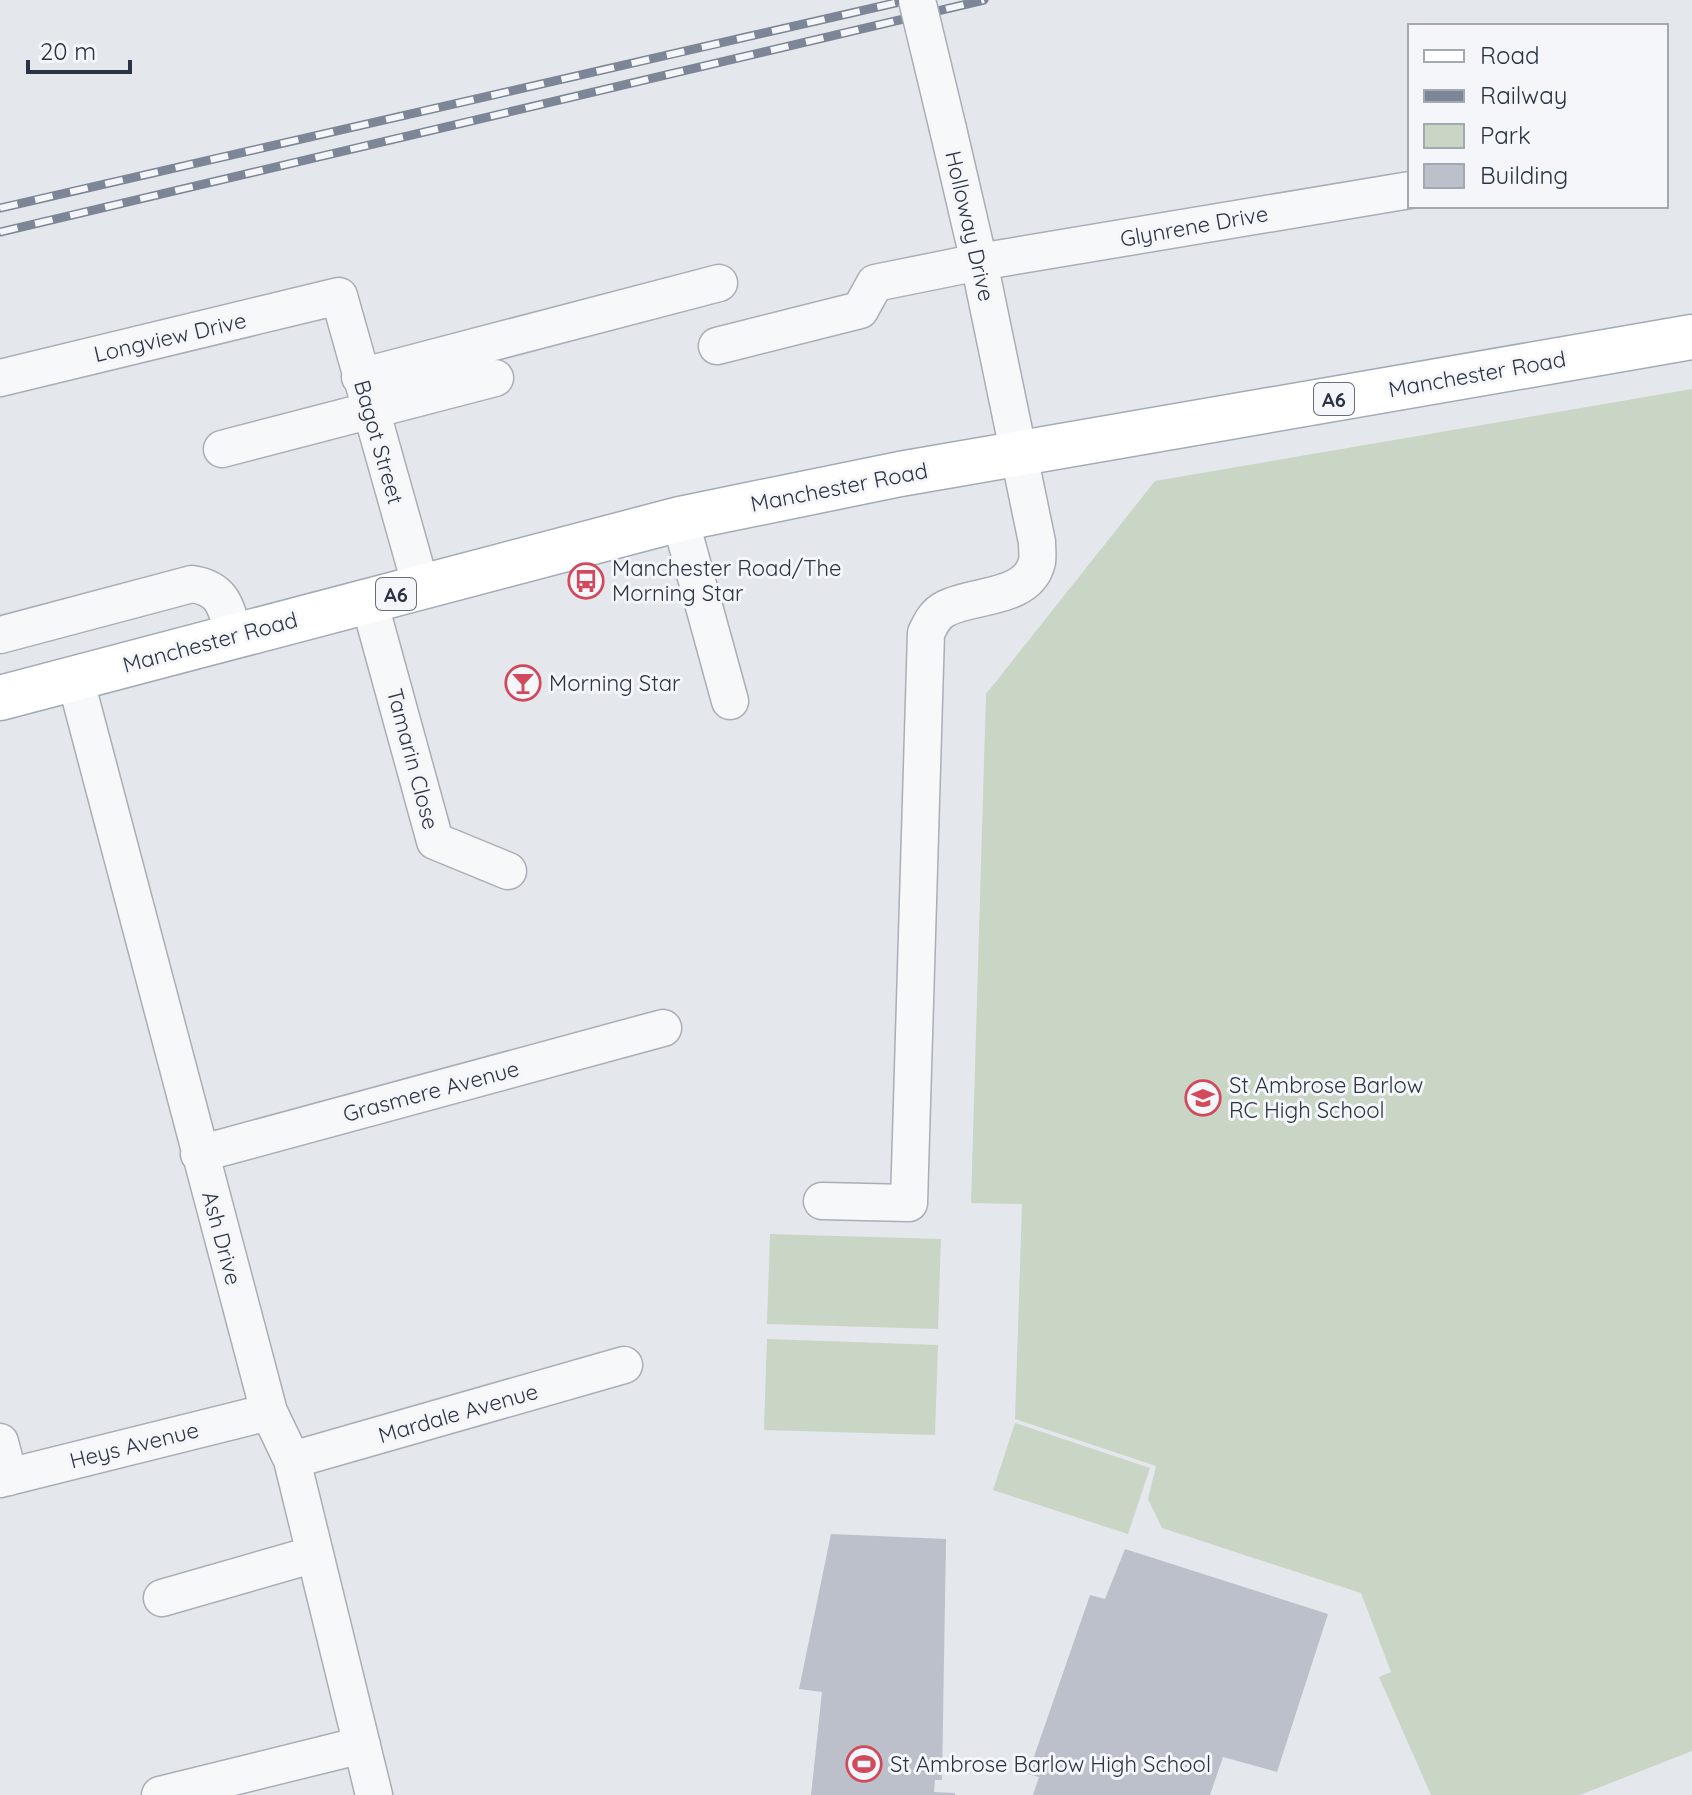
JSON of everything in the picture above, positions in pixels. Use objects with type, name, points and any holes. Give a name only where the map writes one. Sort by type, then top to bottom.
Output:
[{"type":"main road","name":"Manchester Road","points":[[0,698],[680,519],[876,478],[1692,337]]},
{"type":"street","name":"Holloway Drive","points":[[822,1201],[909,1203],[924,644],[933,619],[943,609],[1015,588],[1028,577],[1037,562],[1037,542],[979,262],[917,0]]},
{"type":"street","name":"Glynrene Drive","points":[[717,346],[860,310],[875,283],[979,262],[1408,190]]},
{"type":"street","points":[[222,449],[365,394],[719,283]]},
{"type":"street","name":"Bagot Street","points":[[339,296],[421,587]]},
{"type":"street","name":"Longview Drive","points":[[0,378],[339,296]]},
{"type":"street","points":[[365,394],[495,378]]},
{"type":"street","points":[[680,519],[730,701]]},
{"type":"street","points":[[0,635],[192,584],[213,590],[219,596],[226,607],[234,636]]},
{"type":"street","name":"Tamarin Close","points":[[369,601],[435,841],[508,871]]},
{"type":"street","name":"Ash Drive","points":[[75,678],[269,1412],[292,1460],[374,1795]]},
{"type":"street","name":"Grasmere Avenue","points":[[199,1154],[663,1028]]},
{"type":"street","name":"Mardale Avenue","points":[[292,1460],[624,1365]]},
{"type":"street","name":"Heys Avenue","points":[[5,1478],[269,1412]]},
{"type":"street","points":[[0,1442],[5,1478]]},
{"type":"street","points":[[162,1598],[315,1554]]},
{"type":"street","points":[[160,1795],[362,1745]]},
{"type":"green space","name":"St Ambrose Barlow RC High School","points":[[1692,389],[1692,1751],[1580,1795],[1431,1795],[1379,1677],[1391,1672],[1361,1593],[1162,1528],[1148,1499],[1156,1466],[1015,1419],[1022,1204],[971,1203],[986,694],[1155,481]]},
{"type":"green space","points":[[770,1234],[941,1239],[938,1329],[767,1324]]},
{"type":"green space","points":[[767,1339],[938,1345],[935,1435],[764,1430]]},
{"type":"green space","points":[[1015,1423],[1150,1468],[1128,1534],[993,1490]]},
{"type":"building","points":[[831,1534],[946,1539],[942,1780],[935,1780],[934,1792],[955,1795],[811,1795],[822,1692],[799,1689]]},
{"type":"building","points":[[1125,1549],[1328,1614],[1277,1772],[1223,1757],[1210,1795],[1033,1795],[1039,1777],[1028,1774],[1090,1595],[1105,1599]]},
{"type":"railway","points":[[0,208],[908,0]]},
{"type":"railway","points":[[0,232],[984,0]]},
{"type":"place","name":"Manchester Road/The Morning Star","points":[[586,581]]},
{"type":"place","name":"Morning Star","points":[[523,683]]},
{"type":"place","name":"St Ambrose Barlow RC High School","points":[[1203,1098]]},
{"type":"place","name":"St Ambrose Barlow High School","points":[[864,1764]]}]
